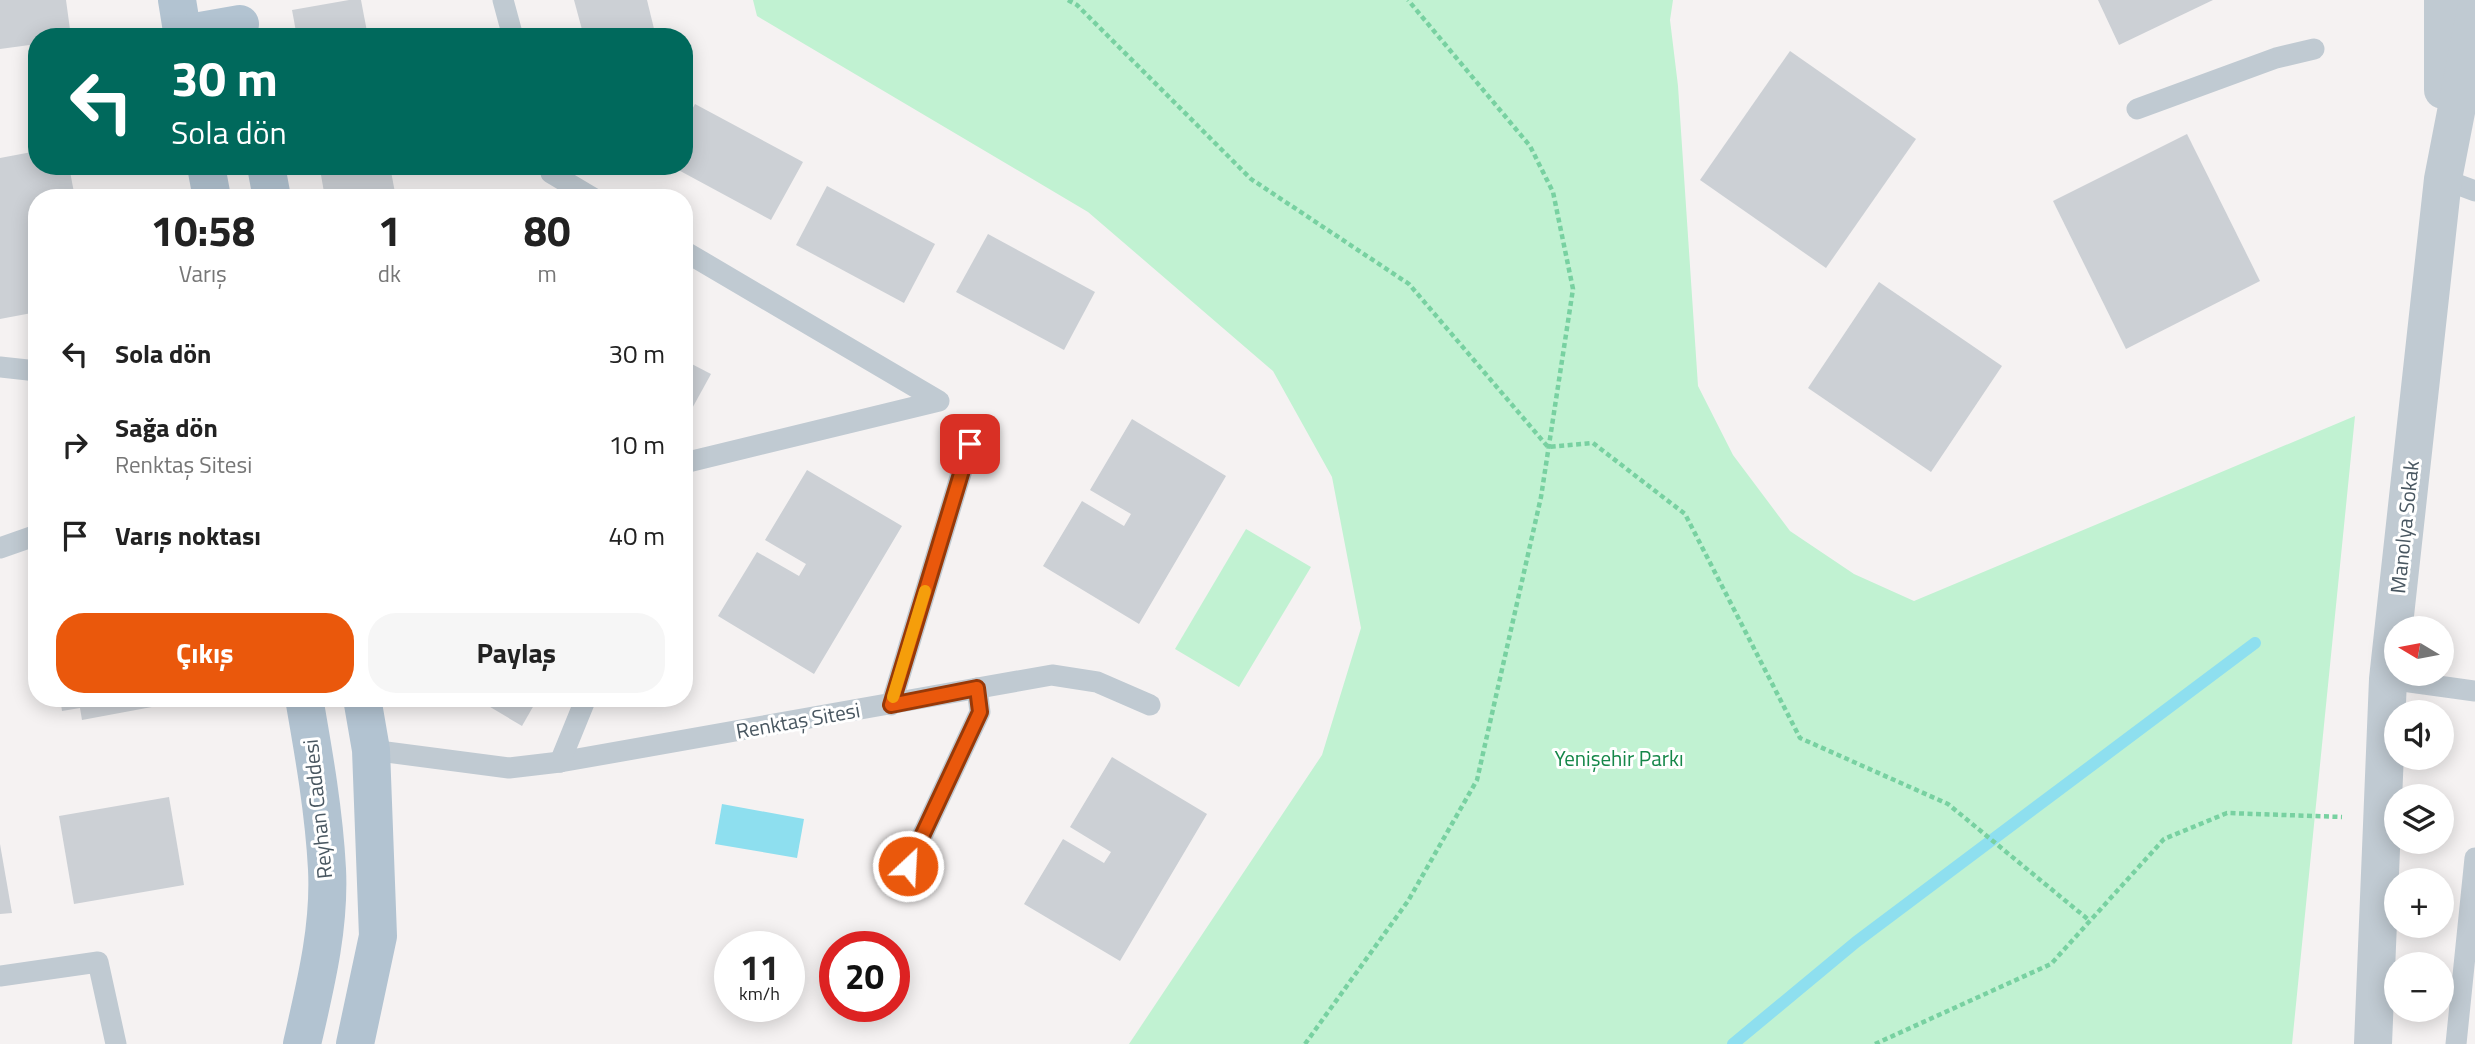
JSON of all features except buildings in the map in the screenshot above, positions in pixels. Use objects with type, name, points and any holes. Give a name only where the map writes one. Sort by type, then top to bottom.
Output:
[{"type":"main road","points":[[181,24],[239,20]]},
{"type":"main road","name":"Reyhan Caddesi","points":[[302,1044],[318,974],[327,871],[318,779],[306,707]]},
{"type":"main road","points":[[355,1044],[378,936],[371,750],[364,707]]},
{"type":"street","name":"Manolya Sokak","points":[[2443,0],[2459,185]]},
{"type":"street","name":"Manolya Sokak","points":[[2397,616],[2459,185],[2475,14]]},
{"type":"street","name":"Manolya Sokak","points":[[2373,1044],[2388,686]]},
{"type":"lane","points":[[503,0],[511,28]]},
{"type":"lane","points":[[2137,109],[2277,58],[2314,49]]},
{"type":"lane","points":[[554,175],[578,189]]},
{"type":"lane","points":[[693,256],[939,401],[693,461]]},
{"type":"lane","points":[[0,367],[28,370]]},
{"type":"lane","name":"Renktaş Sitesi","points":[[371,750],[509,768],[560,762],[891,705],[970,444]]},
{"type":"lane","points":[[0,548],[28,538]]},
{"type":"lane","points":[[891,705],[1052,675],[1097,682],[1150,705]]},
{"type":"lane","points":[[2439,686],[2475,691]]},
{"type":"lane","points":[[908,866],[980,712],[977,688]]},
{"type":"lane","points":[[560,762],[582,707]]},
{"type":"lane","points":[[2456,1044],[2475,858]]},
{"type":"lane","points":[[0,976],[98,962],[116,1044]]},
{"type":"path","points":[[1068,0],[1077,5],[1251,179],[1409,284],[1548,447]]},
{"type":"path","points":[[1305,1044],[1408,901],[1477,780],[1541,497],[1573,289],[1553,192],[1530,146],[1408,0]]},
{"type":"path","points":[[1548,447],[1593,443],[1685,514],[1800,738],[1948,804],[2090,921]]},
{"type":"path","points":[[1875,1044],[2051,964],[2164,839],[2227,813],[2383,818]]},
{"type":"green space","name":"Yenişehir Parkı","points":[[753,0],[1673,0],[1670,20],[1678,86],[1698,386],[1733,455],[1790,531],[1854,574],[1914,601],[2355,416],[2292,1044],[1129,1044],[1322,755],[1361,628],[1332,477],[1273,371],[1088,212],[757,16]]},
{"type":"green space","points":[[1246,529],[1311,567],[1239,687],[1175,649]]},
{"type":"water","points":[[722,804],[804,819],[797,858],[715,844]]},
{"type":"waterway","points":[[1733,1044],[1856,942],[2255,643]]},
{"type":"slow traffic","points":[[893,697],[925,591]]},
{"type":"route","points":[[908,866],[980,712],[977,688],[891,705],[970,444]]}]
